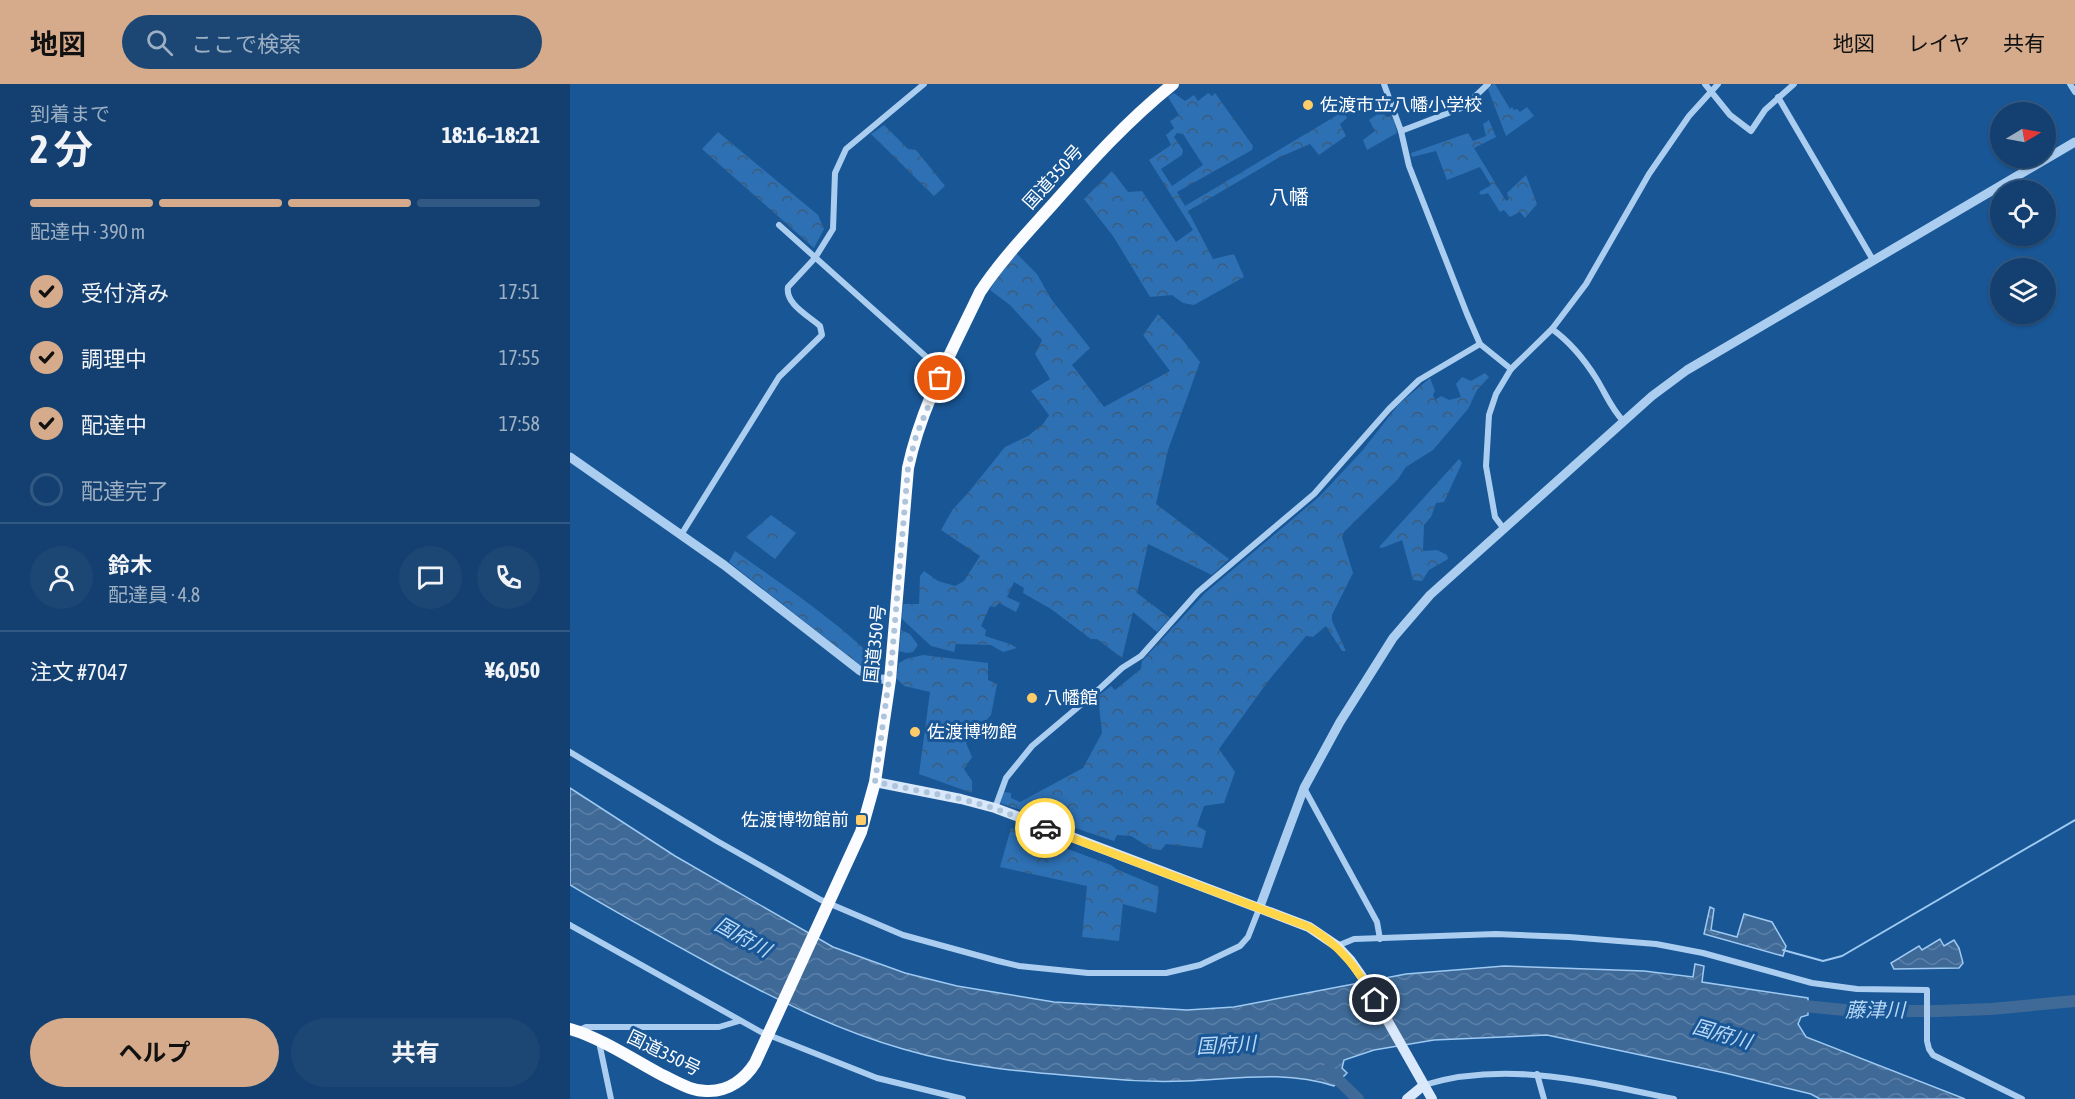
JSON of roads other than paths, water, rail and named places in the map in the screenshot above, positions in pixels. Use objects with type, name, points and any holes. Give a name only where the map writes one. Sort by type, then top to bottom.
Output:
[{"type":"highway","name":"国道350号","points":[[574,1030],[692,1089],[708,1091],[722,1089],[743,1078],[755,1063],[861,832],[875,782],[890,680],[908,468],[916,436],[943,372],[980,292],[996,269],[1108,142],[1173,84]]},
{"type":"main road","points":[[875,782],[994,808],[1309,927],[1339,949],[1365,981],[1432,1099]]},
{"type":"main road","points":[[1407,1099],[1421,1080]]},
{"type":"street","points":[[681,535],[779,377],[822,335],[820,326],[790,301],[787,293],[788,287],[815,258],[832,229],[835,173],[846,149],[924,84]]},
{"type":"street","points":[[1384,84],[1401,131],[1409,166],[1480,344],[1511,369]]},
{"type":"street","points":[[1401,131],[1464,107],[1488,84]]},
{"type":"street","points":[[1705,84],[1730,115],[1751,131],[1765,110],[1794,84]]},
{"type":"street","points":[[1504,529],[1495,517],[1486,466],[1492,402],[1511,369],[1551,329],[1587,284],[1649,174],[1689,116],[1718,84]]},
{"type":"street","points":[[2070,84],[2075,92]]},
{"type":"street","points":[[1778,97],[1873,260]]},
{"type":"street","points":[[570,752],[828,906],[903,935],[1020,966],[1088,973],[1166,973],[1182,970],[1227,954],[1240,946],[1248,937],[1304,788],[1340,722],[1393,638],[1430,595],[1652,396],[1687,370],[2075,142]]},
{"type":"street","points":[[779,225],[943,372]]},
{"type":"street","points":[[1551,329],[1567,340],[1587,364],[1613,410],[1624,422]]},
{"type":"street","points":[[994,808],[1006,778],[1032,746],[1122,668],[1141,656],[1198,592],[1314,494],[1389,409],[1419,380],[1480,344]]},
{"type":"street","points":[[570,457],[724,565],[859,670],[873,678],[890,680]]},
{"type":"street","points":[[1304,788],[1377,922],[1380,939]]},
{"type":"street","points":[[570,925],[739,1021],[877,1078],[963,1099]]},
{"type":"street","points":[[1339,949],[1354,939],[1496,934],[1569,937],[1656,944],[1703,953],[1812,982],[1857,989],[1927,990],[1927,1029],[1929,1049],[1933,1055],[2022,1099]]},
{"type":"street","points":[[574,1030],[586,1027],[719,1027],[739,1021]]},
{"type":"street","points":[[599,1042],[611,1099]]},
{"type":"street","points":[[1421,1080],[1517,1072],[1674,1099]]},
{"type":"street","points":[[1537,1074],[1544,1099]]},
{"type":"water","name":"国府川","points":[[570,788],[675,856],[833,947],[905,973],[957,986],[1054,1002],[1187,1010],[1234,1007],[1406,974],[1504,966],[1644,971],[1693,977],[1695,964],[1704,966],[1702,982],[1808,998],[1808,1015],[1801,1017],[1798,1024],[1806,1037],[1965,1099],[1820,1099],[1811,1094],[1725,1073],[1547,1035],[1434,1040],[1374,1050],[1344,1060],[1342,1068],[1347,1073],[1334,1086],[1316,1081],[1279,1077],[1175,1081],[1121,1080],[1001,1069],[952,1061],[903,1049],[829,1023],[735,977],[570,885]]},
{"type":"water","points":[[1710,907],[1714,909],[1711,930],[1737,937],[1744,914],[1772,922],[1786,946],[1783,956],[1704,934]]},
{"type":"water","points":[[1940,939],[1944,946],[1954,940],[1963,963],[1959,968],[1894,969],[1891,963],[1919,946],[1922,950]]},
{"type":"waterway","points":[[1783,950],[1823,961],[1842,956],[2075,820]]},
{"type":"waterway","name":"藤津川","points":[[1794,1005],[1855,1011],[1937,1011],[1991,1009],[2075,1001]]},
{"type":"waterway","points":[[1328,1070],[1358,1099]]},
{"type":"place","name":"佐渡市立八幡小学校","points":[[1308,105]]},
{"type":"place","name":"八幡館","points":[[1032,698]]},
{"type":"place","name":"佐渡博物館","points":[[915,732]]},
{"type":"place","name":"佐渡博物館前","points":[[861,820]]},
{"type":"district","name":"八幡","points":[[1289,197]]}]
